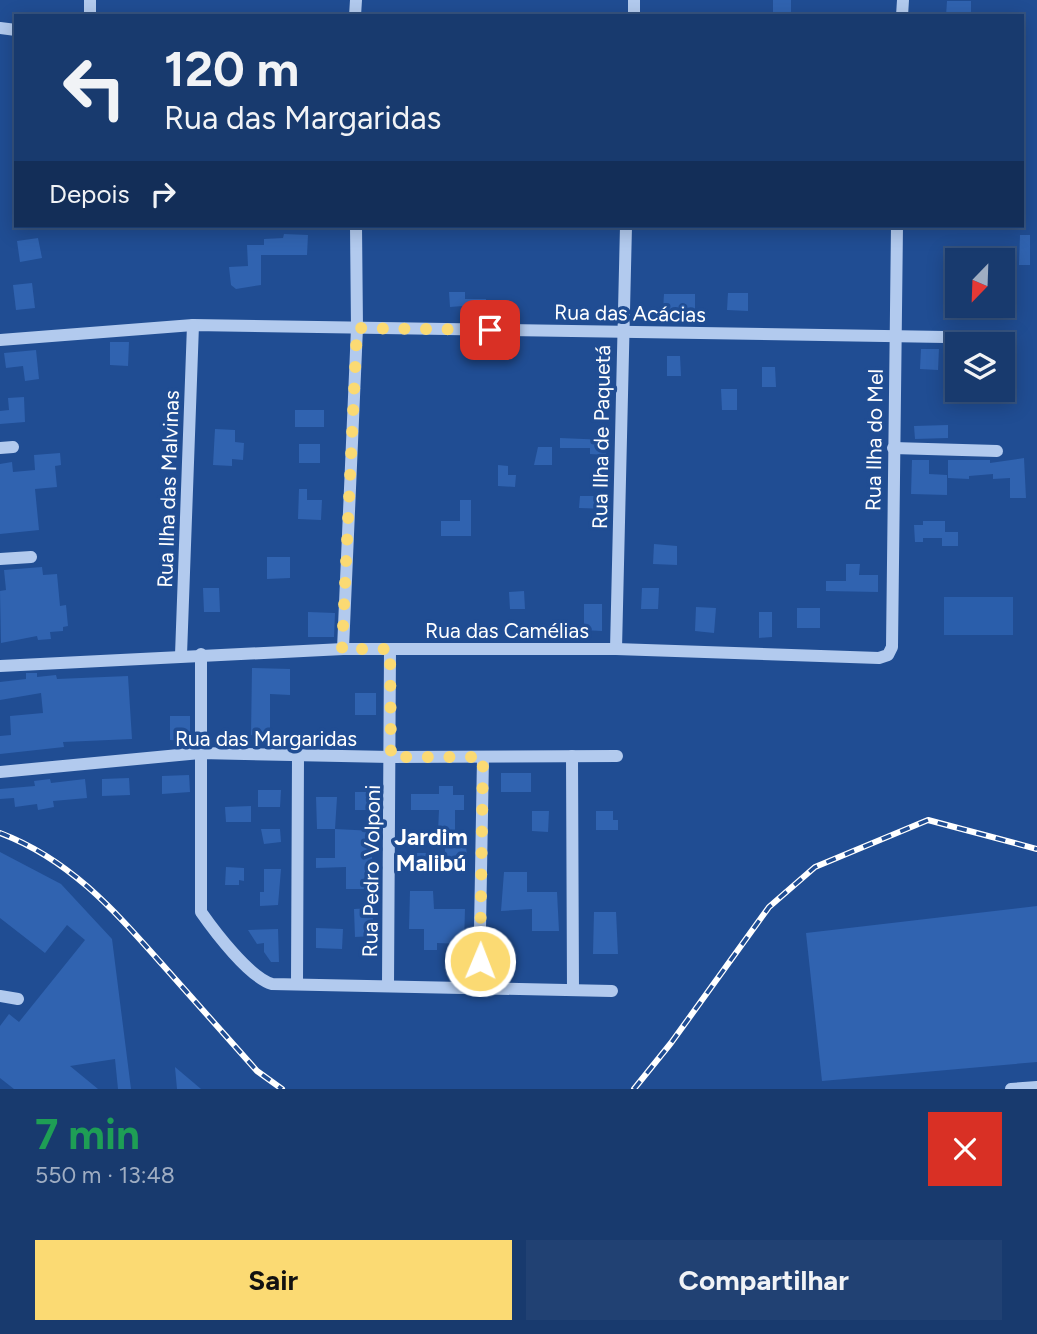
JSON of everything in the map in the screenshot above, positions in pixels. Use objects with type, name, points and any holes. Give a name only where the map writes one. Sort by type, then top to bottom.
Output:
[{"type":"street","points":[[342,649],[357,328],[356,228]]},
{"type":"street","name":"Rua Ilha de Paquetá","points":[[615,649],[626,228]]},
{"type":"street","name":"Rua Ilha do Mel","points":[[888,655],[892,647],[897,228]]},
{"type":"street","name":"Rua das Acácias","points":[[0,340],[193,325],[945,337]]},
{"type":"street","name":"Rua Ilha das Malvinas","points":[[181,655],[193,325]]},
{"type":"street","points":[[893,448],[997,452]]},
{"type":"street","points":[[0,559],[31,557]]},
{"type":"street","name":"Rua das Camélias","points":[[0,666],[342,649],[615,649],[879,658],[888,655]]},
{"type":"street","name":"Rua Pedro Volponi","points":[[388,985],[390,649]]},
{"type":"street","points":[[201,654],[201,912],[220,937],[266,982],[612,991]]},
{"type":"street","name":"Rua das Margaridas","points":[[0,772],[200,753],[391,757],[617,756]]},
{"type":"street","points":[[297,984],[298,756]]},
{"type":"street","points":[[572,756],[573,990]]},
{"type":"street","points":[[479,987],[483,757]]},
{"type":"street","points":[[0,996],[18,999]]},
{"type":"street","points":[[1011,1089],[1037,1087]]},
{"type":"shaded area","points":[[944,597],[1013,597],[1013,635],[944,635]]},
{"type":"building","points":[[773,0],[791,0],[791,14],[773,14]]},
{"type":"building","points":[[947,1],[971,1],[971,14],[946,14]]},
{"type":"building","points":[[284,234],[308,235],[307,255],[261,255],[261,285],[236,289],[231,285],[229,267],[248,266],[247,245],[264,245],[264,239],[283,238]]},
{"type":"building","points":[[1020,235],[1030,235],[1030,265],[1019,265]]},
{"type":"building","points":[[38,238],[42,258],[20,262],[17,241]]},
{"type":"building","points":[[32,283],[35,308],[16,310],[13,285]]},
{"type":"building","points":[[449,292],[465,292],[465,299],[486,299],[486,315],[463,314],[463,306],[450,307]]},
{"type":"building","points":[[728,293],[748,293],[748,311],[727,310]]},
{"type":"building","points":[[664,294],[695,294],[695,311],[663,311]]},
{"type":"building","points":[[110,342],[129,342],[128,366],[110,365]]},
{"type":"building","points":[[921,349],[939,349],[938,370],[920,369]]},
{"type":"building","points":[[36,350],[39,379],[25,381],[23,366],[6,368],[4,353]]},
{"type":"building","points":[[667,356],[680,356],[681,376],[667,376]]},
{"type":"building","points":[[762,367],[775,367],[776,387],[762,387]]},
{"type":"building","points":[[721,389],[737,389],[737,410],[722,410]]},
{"type":"building","points":[[24,397],[25,422],[0,424],[0,411],[9,410],[8,398]]},
{"type":"building","points":[[295,410],[324,410],[324,427],[295,427]]},
{"type":"building","points":[[948,425],[948,438],[915,439],[914,426]]},
{"type":"building","points":[[215,429],[235,430],[235,442],[244,443],[243,460],[232,459],[232,466],[213,465]]},
{"type":"building","points":[[560,438],[607,440],[606,455],[590,454],[590,448],[560,448]]},
{"type":"building","points":[[299,444],[320,444],[320,463],[299,463]]},
{"type":"building","points":[[538,447],[552,447],[552,465],[534,465]]},
{"type":"building","points":[[60,453],[61,465],[55,466],[57,487],[35,489],[39,530],[0,534],[0,464],[12,462],[13,472],[35,470],[34,455]]},
{"type":"building","points":[[1024,458],[1026,498],[1010,498],[1010,478],[993,479],[993,474],[969,476],[969,479],[948,478],[948,460],[990,460],[990,463]]},
{"type":"building","points":[[912,460],[929,460],[929,474],[947,475],[947,495],[911,494]]},
{"type":"building","points":[[498,465],[508,466],[508,475],[516,475],[515,487],[498,486]]},
{"type":"building","points":[[299,489],[307,489],[307,500],[322,500],[321,520],[298,519]]},
{"type":"building","points":[[580,496],[610,496],[610,509],[579,508]]},
{"type":"building","points":[[460,500],[471,500],[471,536],[441,536],[441,521],[460,521]]},
{"type":"building","points":[[923,521],[945,521],[945,532],[958,532],[958,546],[942,546],[942,538],[923,538],[923,542],[915,542],[914,525],[923,525]]},
{"type":"building","points":[[654,544],[677,546],[677,565],[653,564]]},
{"type":"building","points":[[267,557],[290,557],[290,578],[267,579]]},
{"type":"building","points":[[846,564],[860,564],[859,575],[878,575],[878,592],[826,591],[826,581],[846,581]]},
{"type":"building","points":[[42,567],[43,575],[57,574],[60,606],[66,605],[68,626],[63,627],[63,631],[50,632],[51,639],[38,640],[37,636],[1,643],[0,591],[6,590],[4,570]]},
{"type":"building","points":[[203,588],[219,588],[220,612],[204,612]]},
{"type":"building","points":[[642,588],[659,588],[658,609],[641,609]]},
{"type":"building","points":[[524,591],[525,609],[510,609],[509,592]]},
{"type":"building","points":[[584,604],[602,604],[602,631],[584,630]]},
{"type":"building","points":[[696,607],[716,608],[714,633],[695,631]]},
{"type":"building","points":[[797,608],[820,608],[820,628],[797,628]]},
{"type":"building","points":[[308,612],[335,613],[334,637],[308,637]]},
{"type":"building","points":[[759,612],[772,612],[772,637],[759,638]]},
{"type":"building","points":[[252,668],[290,669],[290,695],[270,694],[270,736],[251,735]]},
{"type":"building","points":[[26,673],[37,673],[37,677],[56,675],[57,679],[128,676],[132,739],[63,742],[64,747],[0,754],[0,736],[11,735],[10,716],[43,713],[41,693],[0,700],[0,682],[26,679]]},
{"type":"building","points":[[355,693],[376,693],[376,715],[355,715]]},
{"type":"building","points":[[170,716],[190,716],[190,741],[170,740]]},
{"type":"building","points":[[501,773],[531,773],[531,792],[501,792]]},
{"type":"building","points":[[189,775],[190,792],[162,794],[162,776]]},
{"type":"building","points":[[129,778],[130,795],[102,796],[102,779]]},
{"type":"building","points":[[50,779],[51,783],[85,779],[87,798],[53,801],[54,807],[38,810],[37,804],[15,807],[14,798],[0,799],[0,789],[35,786],[34,781]]},
{"type":"building","points":[[439,786],[453,786],[453,795],[464,795],[464,810],[455,810],[455,833],[465,833],[468,870],[410,871],[409,853],[445,853],[444,832],[438,832],[439,810],[411,810],[411,794],[439,794]]},
{"type":"building","points":[[258,790],[281,790],[280,807],[258,807]]},
{"type":"building","points":[[355,792],[373,792],[373,810],[355,810]]},
{"type":"building","points":[[316,797],[337,797],[335,829],[317,829]]},
{"type":"building","points":[[251,806],[251,822],[226,822],[225,807]]},
{"type":"building","points":[[532,811],[549,811],[548,832],[532,831]]},
{"type":"building","points":[[596,811],[613,811],[613,820],[618,820],[618,830],[596,830]]},
{"type":"building","points":[[261,829],[280,829],[281,842],[264,844]]},
{"type":"building","points":[[335,829],[374,831],[375,847],[371,847],[375,889],[346,889],[346,867],[316,868],[316,858],[335,858]]},
{"type":"building","points":[[0,852],[61,884],[112,939],[131,1089],[118,1089],[115,1059],[70,1066],[98,1089],[14,1089],[0,1078],[0,1026],[9,1014],[19,1022],[85,940],[67,925],[45,953],[0,918]]},
{"type":"building","points":[[226,867],[244,868],[244,881],[239,880],[239,885],[225,885]]},
{"type":"building","points":[[264,869],[281,869],[278,905],[260,906],[260,892],[264,892]]},
{"type":"building","points":[[504,872],[527,872],[527,892],[557,892],[559,931],[532,931],[532,909],[501,911]]},
{"type":"building","points":[[410,891],[433,891],[434,909],[465,909],[464,944],[437,943],[437,950],[424,950],[424,929],[409,929]]},
{"type":"building","points":[[1037,906],[1037,1062],[822,1081],[806,933]]},
{"type":"building","points":[[373,908],[373,936],[355,937],[354,909]]},
{"type":"building","points":[[594,912],[616,912],[618,954],[593,954]]},
{"type":"building","points":[[316,928],[343,929],[342,949],[316,948]]},
{"type":"building","points":[[278,929],[279,962],[271,962],[264,952],[264,943],[257,944],[248,930]]},
{"type":"building","points":[[175,1067],[201,1089],[177,1089]]},
{"type":"railway","points":[[634,1089],[671,1043],[769,907],[815,867],[928,820],[1037,849]]},
{"type":"railway","points":[[0,833],[25,844],[69,871],[107,905],[257,1071],[282,1089]]},
{"type":"district","name":"Jardim Malibú","points":[[431,850]]},
{"type":"route","points":[[480,961],[483,757],[391,757],[390,649],[342,649],[357,328],[490,330]]}]
